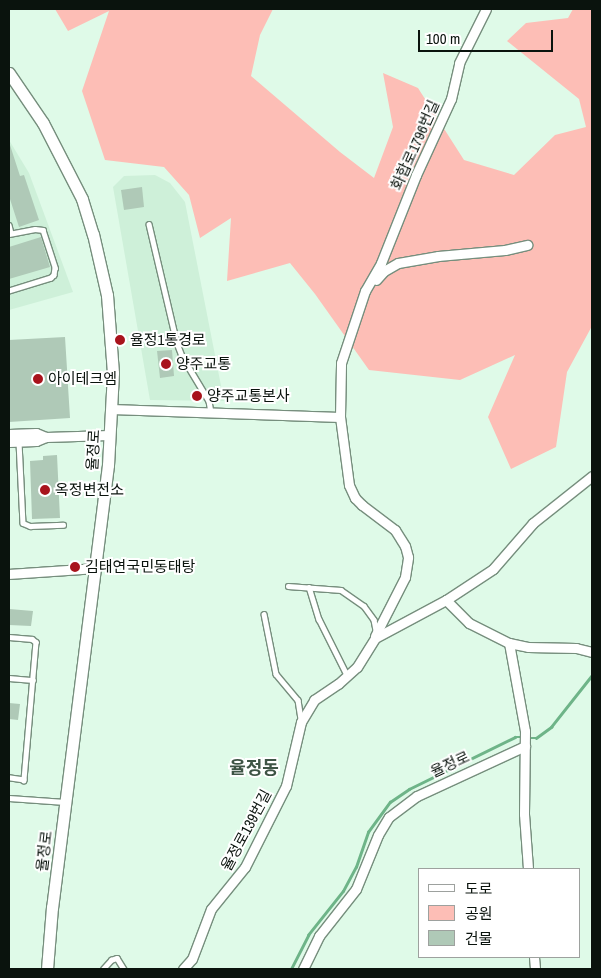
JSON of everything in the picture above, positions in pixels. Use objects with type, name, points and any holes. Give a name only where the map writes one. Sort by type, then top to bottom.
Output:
[{"type":"main road","name":"율정로","points":[[9,72],[43,123],[82,199],[94,234],[107,295],[113,373],[108,465],[52,907],[48,969]]},
{"type":"street","name":"화합로1796번길","points":[[375,638],[405,577],[408,557],[405,546],[395,530],[355,498],[347,480],[340,417],[341,364],[366,291],[381,263],[416,175],[451,99],[459,63],[486,9]]},
{"type":"street","name":"화합로1796번길","points":[[366,291],[384,271],[398,264],[438,256],[505,250],[527,245]]},
{"type":"street","points":[[111,409],[340,417]]},
{"type":"street","points":[[9,434],[36,432],[46,437]]},
{"type":"street","points":[[9,442],[36,441],[46,437],[109,435]]},
{"type":"street","name":"율정로139번길","points":[[183,969],[192,959],[211,909],[245,867],[286,786],[301,722],[314,700],[348,676],[357,667],[375,638],[446,600],[493,569],[533,523],[592,476]]},
{"type":"street","points":[[9,574],[96,568]]},
{"type":"street","points":[[446,600],[469,622],[509,643],[528,647],[576,648],[592,652]]},
{"type":"street","points":[[509,643],[525,731],[524,814],[528,868]]},
{"type":"street","name":"율정로","points":[[303,969],[319,936],[356,888],[378,835],[389,817],[417,796],[525,745]]},
{"type":"lane","points":[[149,224],[177,343],[182,356],[209,401],[211,412]]},
{"type":"lane","points":[[9,225],[10,234],[34,229],[43,230],[55,272],[45,280],[9,292]]},
{"type":"lane","points":[[19,442],[24,523],[30,526],[63,525]]},
{"type":"lane","points":[[288,586],[338,589],[360,602],[374,620],[375,638]]},
{"type":"lane","points":[[309,587],[319,619],[348,676]]},
{"type":"lane","name":"율정로139번길","points":[[264,614],[276,674],[298,700],[301,722]]},
{"type":"lane","points":[[9,637],[35,641],[24,780],[9,778]]},
{"type":"lane","points":[[9,678],[33,680]]},
{"type":"lane","points":[[9,798],[65,802]]},
{"type":"lane","points":[[103,969],[111,960],[117,958],[124,969]]},
{"type":"shaded area","points":[[9,140],[29,173],[73,292],[9,310]]},
{"type":"shaded area","name":"양주교통","points":[[155,175],[170,183],[185,202],[224,401],[150,400],[113,187],[124,176]]},
{"type":"green space","points":[[55,9],[273,9],[260,35],[251,76],[340,152],[374,178],[393,127],[383,73],[418,88],[464,160],[514,175],[555,135],[586,127],[579,99],[507,41],[526,23],[568,18],[573,9],[592,9],[592,326],[567,372],[556,447],[511,469],[488,417],[515,355],[460,380],[369,370],[315,294],[290,263],[227,281],[231,218],[200,238],[189,195],[164,167],[105,160],[82,91],[109,11],[68,31]]},
{"type":"building","points":[[10,145],[20,176],[24,175],[39,220],[19,227],[9,196]]},
{"type":"building","points":[[142,187],[144,207],[124,210],[121,190]]},
{"type":"building","points":[[41,237],[50,267],[9,279],[9,247]]},
{"type":"building","name":"아이테크엠","points":[[65,337],[70,418],[9,422],[9,340]]},
{"type":"building","name":"양주교통","points":[[172,350],[174,376],[160,378],[157,351]]},
{"type":"building","name":"옥정변전소","points":[[57,455],[60,518],[32,519],[30,461],[43,460],[43,456]]},
{"type":"building","points":[[9,609],[33,611],[31,626],[9,625]]},
{"type":"building","points":[[9,703],[20,704],[18,720],[9,719]]},
{"type":"waterway","points":[[527,738],[536,738],[551,727],[592,675]]},
{"type":"waterway","points":[[291,969],[308,935],[343,891],[356,867],[368,832],[390,802],[409,789],[515,737],[522,737]]},
{"type":"place","name":"율정1통경로","points":[[120,340]]},
{"type":"place","name":"양주교통","points":[[166,364]]},
{"type":"place","name":"아이테크엠","points":[[38,379]]},
{"type":"place","name":"양주교통본사","points":[[197,396]]},
{"type":"place","name":"옥정변전소","points":[[45,490]]},
{"type":"place","name":"김태연국민동태탕","points":[[75,567]]},
{"type":"district","name":"율정동","points":[[254,768]]}]
